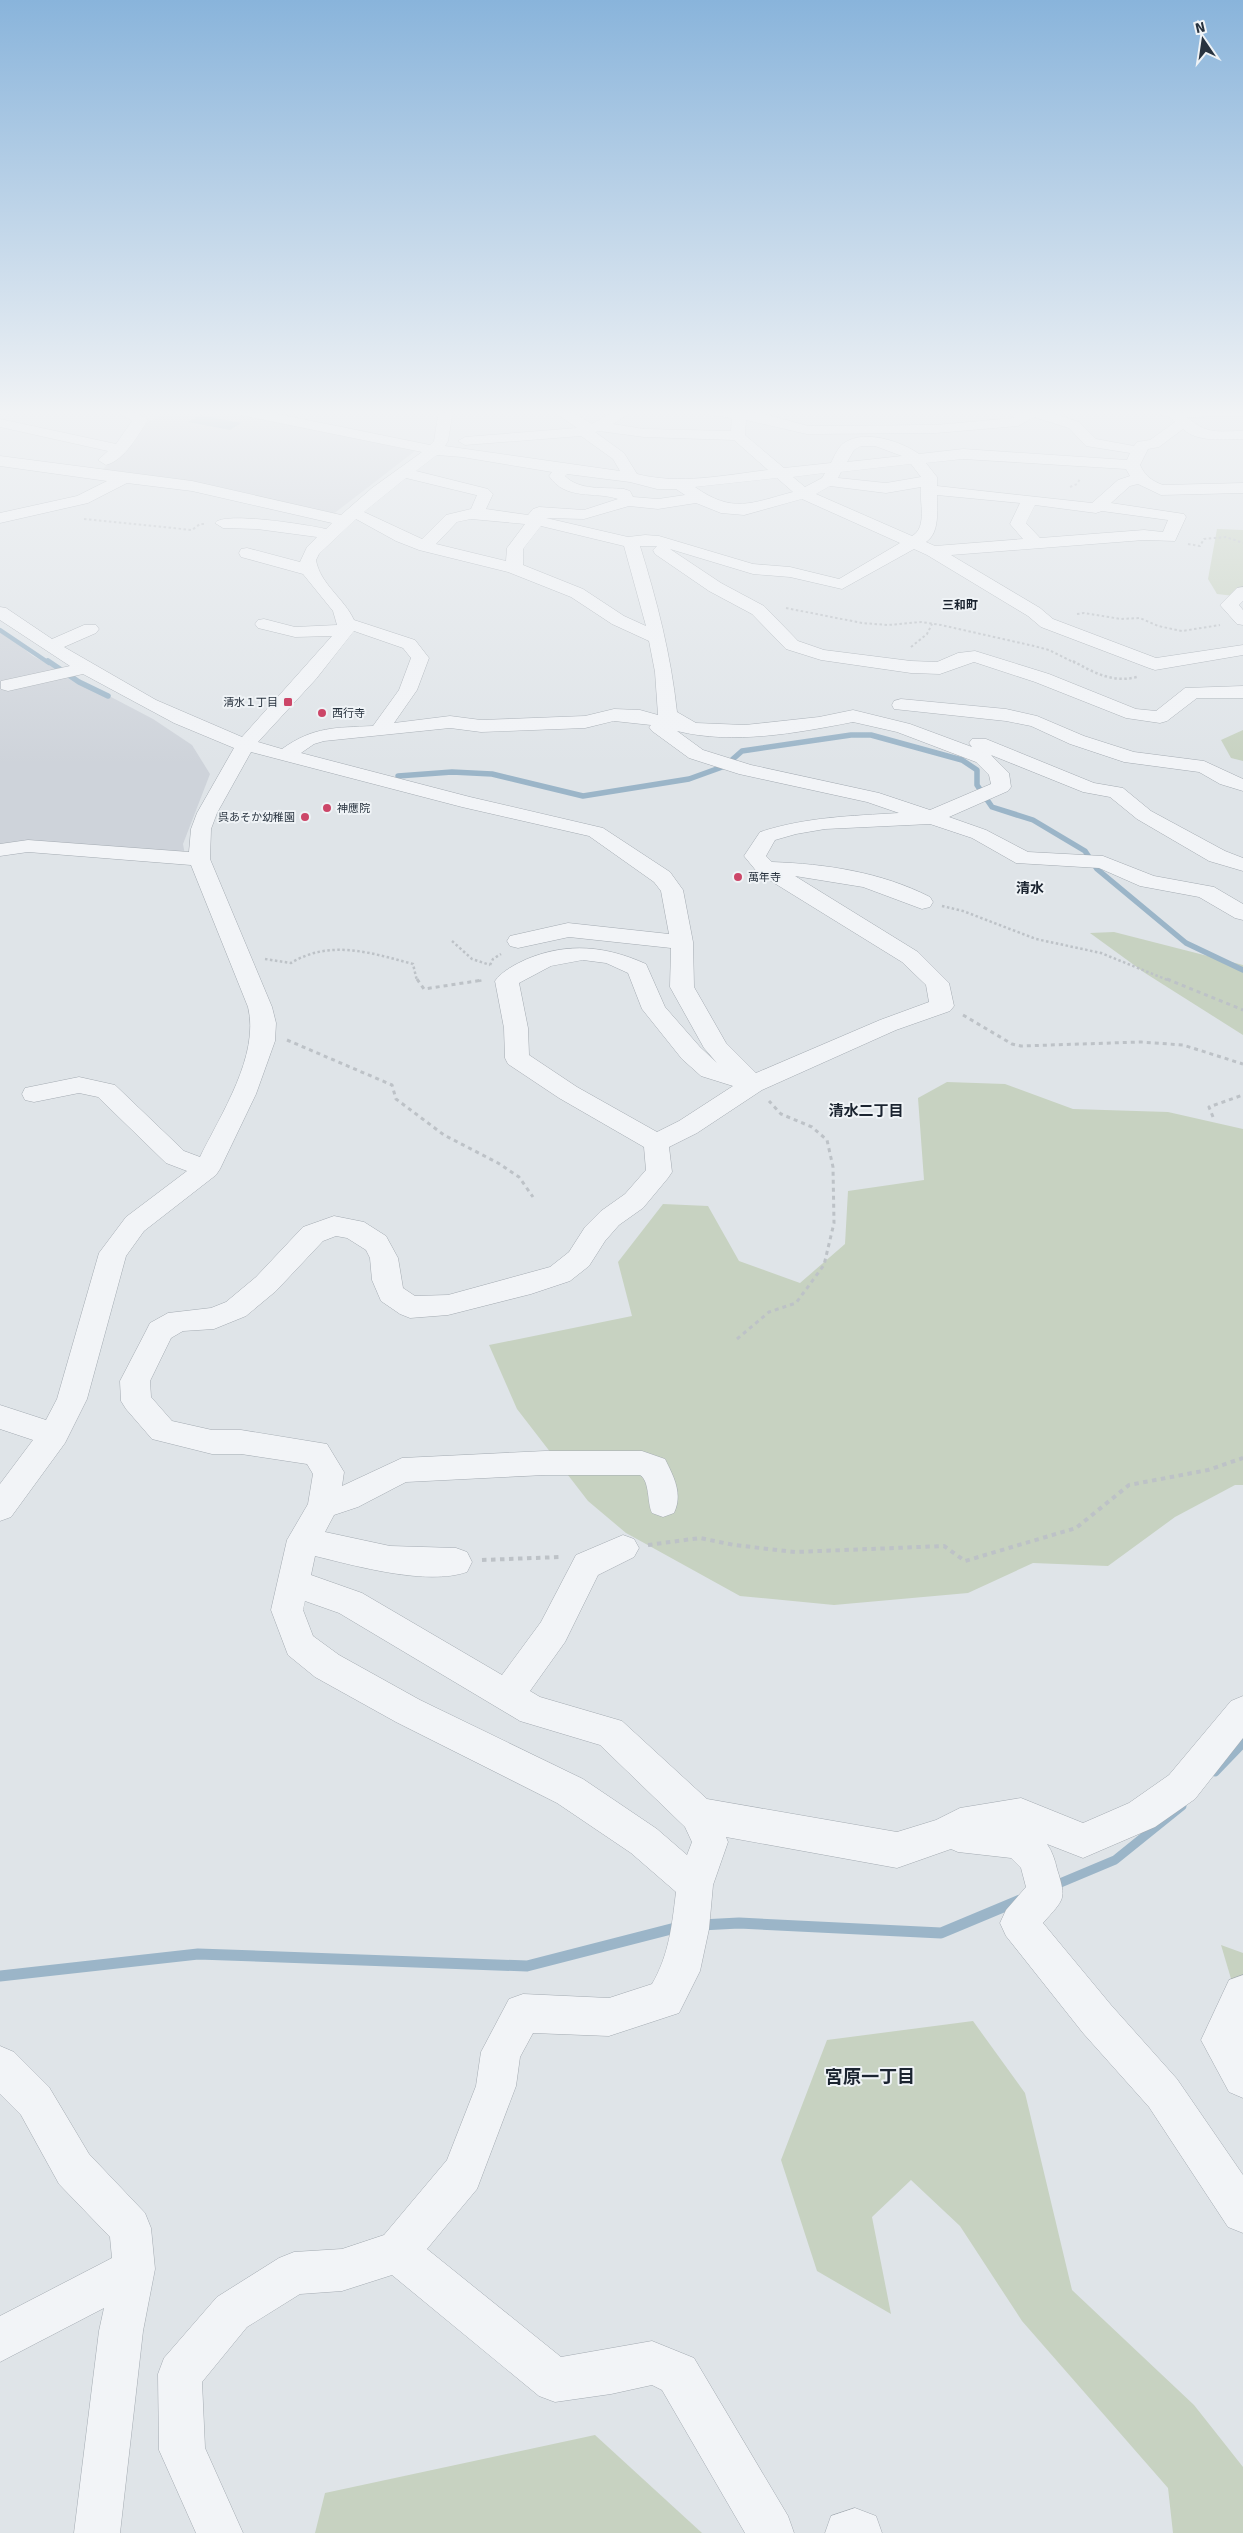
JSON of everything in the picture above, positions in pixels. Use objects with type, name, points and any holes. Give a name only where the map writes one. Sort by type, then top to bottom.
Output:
[{"type":"street","points":[[288,528],[330,534]]},
{"type":"street","points":[[336,528],[315,547],[308,559],[309,570],[337,604],[346,627]]},
{"type":"street","points":[[385,528],[402,538],[425,546],[514,568],[577,593],[618,620],[657,638]]},
{"type":"street","points":[[425,546],[442,528]]},
{"type":"street","points":[[514,568],[515,548],[531,528]]},
{"type":"street","points":[[574,528],[707,554],[750,569],[792,572],[829,584],[842,584],[914,543],[924,536],[927,528]]},
{"type":"street","points":[[881,528],[932,551],[1034,612],[1047,623],[1155,664],[1243,650]]},
{"type":"street","points":[[1022,528],[1037,544]]},
{"type":"street","points":[[932,551],[1144,535],[1169,538],[1173,528]]},
{"type":"street","points":[[637,541],[758,610],[792,645],[821,655],[911,668],[940,668],[964,657],[975,656],[1042,678],[1133,714],[1160,717],[1192,692],[1243,692]]},
{"type":"street","points":[[637,541],[632,546],[657,638],[664,672],[668,715],[692,729]]},
{"type":"street","points":[[247,553],[309,570]]},
{"type":"street","points":[[1242,620],[1229,605],[1243,592]]},
{"type":"street","points":[[0,612],[85,668],[187,721],[245,745],[469,803],[568,824],[596,832],[662,877],[672,890],[682,942],[682,987],[716,1048],[753,1084]]},
{"type":"street","points":[[264,624],[295,632],[346,627],[409,644],[420,658],[408,690],[379,731]]},
{"type":"street","points":[[0,1508],[54,1435],[72,1399],[113,1254],[135,1224],[207,1169],[244,1094],[263,1041],[264,1030],[260,1007],[199,859],[201,829],[207,812],[245,745],[310,675],[346,627]]},
{"type":"street","points":[[50,646],[90,629]]},
{"type":"street","points":[[8,685],[85,668]]},
{"type":"street","points":[[901,704],[1006,715],[1029,720],[1077,740],[1131,758],[1204,767],[1227,780],[1243,785]]},
{"type":"street","points":[[614,715],[662,728],[696,754],[746,770],[872,797],[980,834],[1024,858],[1103,862],[1148,881],[1206,892],[1243,913]]},
{"type":"street","points":[[286,755],[307,740],[322,735],[379,731],[450,722],[481,726],[586,722],[614,715],[640,716],[692,729],[745,731],[819,723],[853,716],[903,728],[967,750],[983,758],[999,773],[1001,787],[929,818],[825,823],[793,828],[767,836],[755,856],[766,868],[910,957],[937,983],[942,1006],[888,1025],[753,1084],[688,1127],[656,1144]]},
{"type":"street","points":[[979,743],[1090,788],[1116,792],[1144,815],[1217,856],[1243,865]]},
{"type":"street","points":[[0,850],[28,846],[199,859]]},
{"type":"street","points":[[766,868],[795,869],[875,882],[906,892],[922,902]]},
{"type":"street","points":[[518,941],[568,930],[682,942]]},
{"type":"street","points":[[656,1144],[612,1116],[558,1088],[517,1058],[516,1028],[507,981],[536,964],[577,952],[610,957],[638,969],[654,1009],[691,1053],[710,1070],[753,1084]]},
{"type":"street","points":[[34,1094],[79,1085],[106,1091],[175,1157],[207,1169]]},
{"type":"street","points":[[656,1144],[659,1172],[634,1201],[610,1218],[595,1234],[579,1259],[560,1274],[532,1284],[448,1305],[410,1307],[391,1294],[386,1280],[384,1258],[376,1243],[354,1229],[334,1226],[313,1234],[266,1284],[236,1309],[214,1318],[178,1321],[160,1331],[136,1381],[136,1401],[163,1431],[212,1442],[240,1442],[316,1453],[329,1472],[323,1506],[303,1540],[287,1610],[300,1645],[327,1666],[408,1711],[570,1791],[644,1841],[695,1885]]},
{"type":"street","points":[[0,1418],[54,1435]]},
{"type":"street","points":[[323,1506],[348,1498],[402,1470],[546,1464],[642,1463],[654,1468],[661,1482],[663,1504]]},
{"type":"street","points":[[303,1540],[390,1560],[456,1562]]},
{"type":"street","points":[[507,1695],[553,1632],[587,1565],[622,1548]]},
{"type":"street","points":[[220,2533],[182,2450],[180,2374],[232,2312],[294,2273],[342,2270],[396,2252],[462,2174],[496,2086],[500,2052],[523,2013],[609,2017],[665,1999],[681,1971],[690,1929],[695,1885],[710,1842],[698,1815],[610,1732],[532,1710],[350,1604],[293,1583]]},
{"type":"street","points":[[698,1815],[897,1850],[946,1834],[960,1825],[1021,1815],[1083,1841],[1142,1815],[1182,1787],[1243,1712]]},
{"type":"street","points":[[946,1834],[1020,1841],[1036,1858],[1046,1892],[1019,1923],[1097,2019],[1164,2094],[1243,2212]]},
{"type":"street","points":[[1243,1994],[1221,2040],[1243,2078]]},
{"type":"street","points":[[0,2066],[34,2101],[74,2169],[130,2228],[134,2269],[121,2331],[97,2533]]},
{"type":"street","points":[[396,2252],[555,2380],[611,2372],[652,2363],[678,2374],[771,2533]]},
{"type":"street","points":[[0,2340],[134,2269]]},
{"type":"street","points":[[848,2533],[855,2531],[859,2533]]},
{"type":"path","points":[[175,528],[192,530],[194,528]]},
{"type":"path","points":[[1169,538],[1200,546],[1204,539],[1218,537],[1243,542]]},
{"type":"path","points":[[758,610],[778,606],[804,614],[867,623],[889,625],[924,622],[983,632],[1051,651],[1110,679],[1127,682],[1148,672],[1155,664]]},
{"type":"path","points":[[1061,627],[1075,615],[1084,613],[1114,618],[1140,618],[1158,626],[1182,630],[1194,630],[1242,620]]},
{"type":"path","points":[[922,902],[963,911],[1036,940],[1101,953],[1243,1010]]},
{"type":"path","points":[[452,940],[472,959],[490,965]]},
{"type":"path","points":[[261,960],[291,963],[302,954],[336,949],[364,952],[413,964],[417,980],[424,989],[491,978]]},
{"type":"path","points":[[942,1006],[1021,1046],[1132,1042],[1183,1045],[1243,1064]]},
{"type":"path","points":[[264,1030],[392,1084],[396,1098],[444,1135],[519,1176],[533,1197]]},
{"type":"path","points":[[737,1339],[769,1312],[796,1303],[824,1265],[834,1223],[833,1167],[828,1140],[812,1127],[781,1114],[753,1084]]},
{"type":"path","points":[[1213,1117],[1209,1107],[1243,1095]]},
{"type":"path","points":[[622,1548],[700,1538],[734,1545],[795,1552],[886,1550],[944,1546],[965,1561],[1076,1528],[1129,1485],[1208,1470],[1243,1458]]},
{"type":"path","points":[[456,1562],[565,1556]]},
{"type":"shaded area","points":[[0,630],[33,656],[153,719],[192,745],[210,774],[183,844],[185,855],[0,844]]},
{"type":"green space","points":[[1217,529],[1243,530],[1243,597],[1217,594],[1208,579]]},
{"type":"green space","points":[[1243,730],[1243,761],[1231,758],[1221,740]]},
{"type":"green space","points":[[1114,932],[1243,965],[1243,1035],[1145,973],[1090,933]]},
{"type":"green space","points":[[947,1082],[1005,1084],[1073,1109],[1168,1112],[1243,1129],[1243,1485],[1235,1485],[1175,1517],[1108,1566],[1033,1563],[968,1593],[834,1605],[740,1596],[626,1533],[588,1501],[517,1409],[489,1345],[632,1316],[618,1262],[663,1204],[708,1206],[739,1261],[800,1283],[845,1244],[848,1191],[924,1180],[918,1098]]},
{"type":"green space","points":[[1221,1945],[1243,1953],[1243,2019]]},
{"type":"green space","points":[[973,2021],[1025,2093],[1072,2290],[1194,2405],[1243,2467],[1243,2533],[1173,2533],[1168,2488],[1022,2321],[960,2226],[911,2180],[872,2217],[891,2314],[817,2271],[781,2160],[827,2040]]},
{"type":"green space","points":[[595,2435],[702,2533],[315,2533],[325,2493]]},
{"type":"waterway","points":[[0,630],[49,663]]},
{"type":"waterway","points":[[48,661],[79,682],[108,696]]},
{"type":"waterway","points":[[398,776],[452,772],[492,774],[583,796],[689,779],[725,766],[742,751],[851,735],[871,735],[962,760],[977,770],[977,785],[992,807],[1033,820],[1085,851],[1097,869],[1186,943],[1243,970]]},
{"type":"waterway","points":[[1215,1772],[1243,1743]]},
{"type":"waterway","points":[[1053,1886],[1115,1860],[1182,1806]]},
{"type":"waterway","points":[[701,1925],[739,1923],[941,1933],[1020,1900]]},
{"type":"waterway","points":[[0,1976],[198,1954],[527,1966],[679,1927]]},
{"type":"place","name":"清水１丁目","points":[[288,702]]},
{"type":"place","name":"西行寺","points":[[322,713]]},
{"type":"place","name":"神應院","points":[[327,808]]},
{"type":"place","name":"呉あそか幼稚園","points":[[305,817]]},
{"type":"place","name":"萬年寺","points":[[738,877]]},
{"type":"district","name":"三和町","points":[[960,605]]},
{"type":"district","name":"清水","points":[[1030,888]]},
{"type":"district","name":"清水二丁目","points":[[866,1111]]},
{"type":"district","name":"宮原一丁目","points":[[870,2077]]}]
